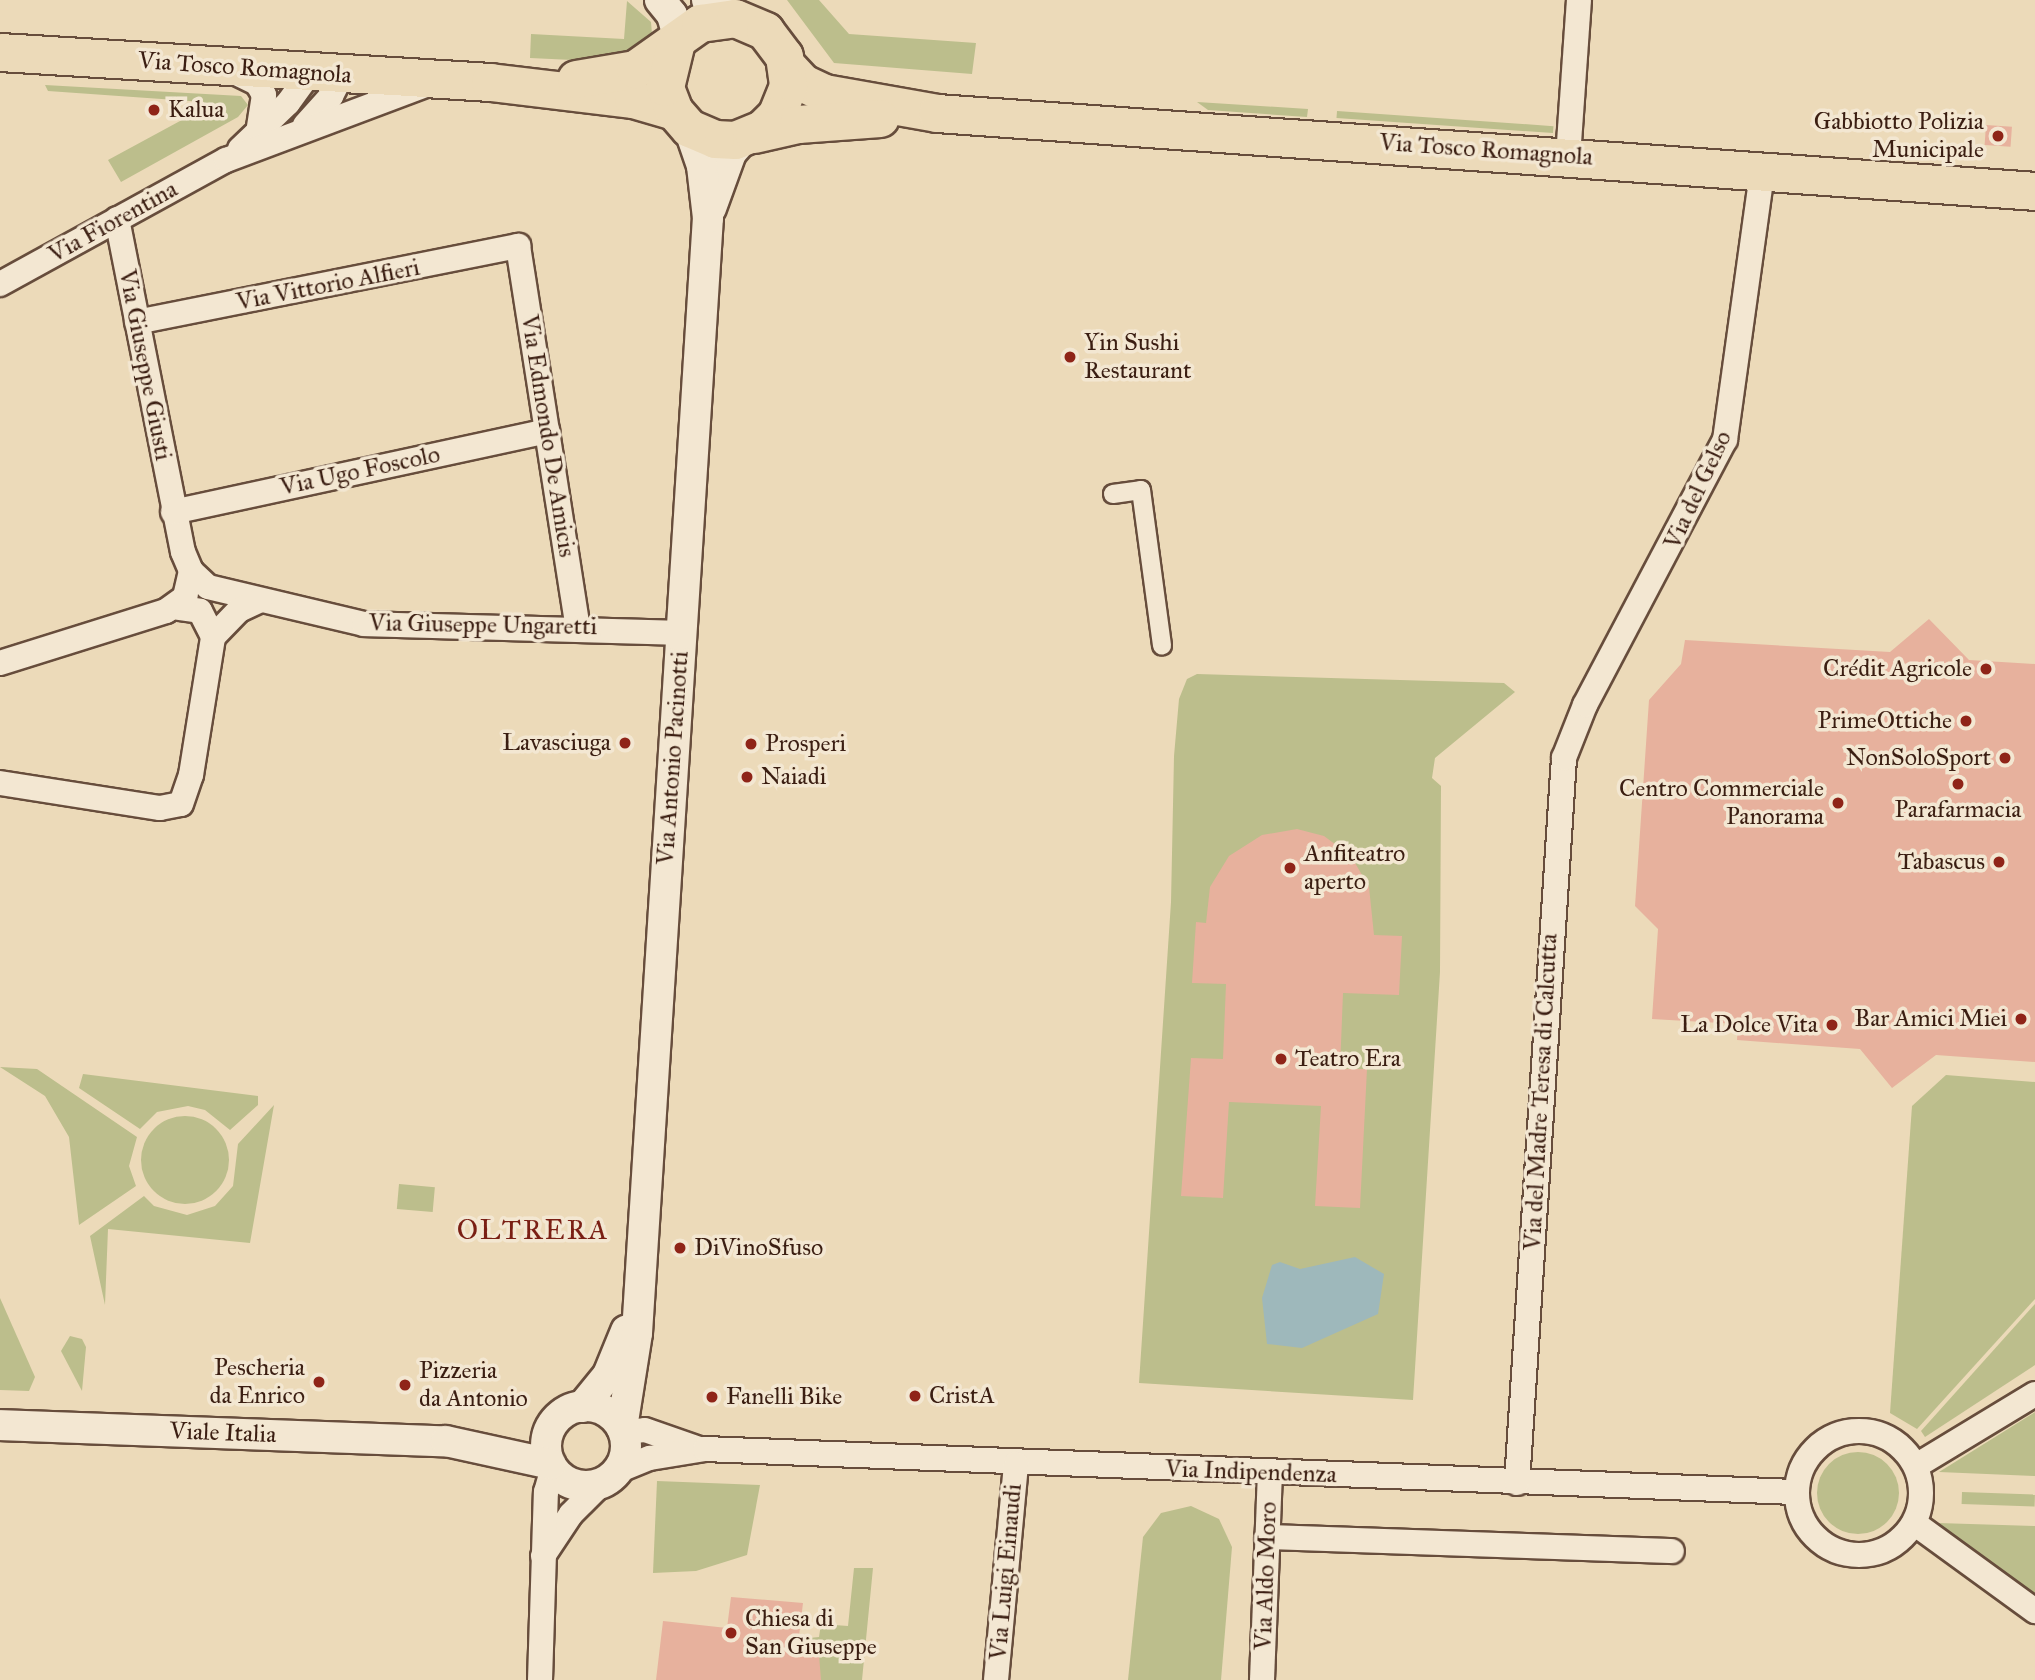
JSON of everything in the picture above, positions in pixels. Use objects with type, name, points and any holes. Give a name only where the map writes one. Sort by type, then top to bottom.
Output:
[{"type":"main road","points":[[721,9],[773,38],[787,66],[782,106],[748,136],[715,139],[682,119],[665,78],[677,43],[721,9]]},
{"type":"main road","name":"Via Tosco Romagnola","points":[[490,82],[618,73],[648,64],[677,43]]},
{"type":"main road","name":"Via Tosco Romagnola","points":[[0,52],[325,75],[490,82],[633,99],[682,119]]},
{"type":"main road","name":"Via Tosco Romagnola","points":[[787,66],[803,83],[824,93],[937,113],[2035,191]]},
{"type":"main road","name":"Via Tosco Romagnola","points":[[748,136],[798,124],[937,113]]},
{"type":"street","points":[[660,0],[672,15],[677,43]]},
{"type":"street","points":[[1568,157],[1579,0]]},
{"type":"street","points":[[222,67],[250,78],[262,90],[265,106],[258,133]]},
{"type":"street","name":"Via Fiorentina","points":[[226,160],[325,75],[331,96],[300,130]]},
{"type":"street","name":"Via Fiorentina","points":[[0,284],[226,160],[300,130],[446,79]]},
{"type":"street","name":"Via Antonio Pacinotti","points":[[623,1430],[634,1360],[708,218],[702,166],[682,119]]},
{"type":"street","name":"Via Antonio Pacinotti","points":[[708,218],[731,153],[748,136]]},
{"type":"street","name":"Via del Gelso","points":[[1585,705],[1725,440],[1762,173]]},
{"type":"street","name":"Via Giuseppe Giusti","points":[[117,219],[173,512]]},
{"type":"street","name":"Via Vittorio Alfieri","points":[[137,322],[518,246]]},
{"type":"street","name":"Via Edmondo De Amicis","points":[[518,246],[578,627]]},
{"type":"street","name":"Via Ugo Foscolo","points":[[173,512],[547,431]]},
{"type":"street","points":[[1113,494],[1141,490],[1162,646]]},
{"type":"street","points":[[173,512],[191,571],[187,593],[173,607]]},
{"type":"street","name":"Via Giuseppe Ungaretti","points":[[191,571],[208,587],[364,624],[578,627],[681,633]]},
{"type":"street","points":[[0,783],[160,808],[181,804],[189,788],[213,637],[239,610],[260,600]]},
{"type":"street","points":[[0,663],[173,607],[200,611],[213,637]]},
{"type":"street","name":"Via del Madre Teresa di Calcutta","points":[[1517,1483],[1559,792],[1567,746],[1585,705]]},
{"type":"street","name":"Via Antonio Pacinotti","points":[[582,1407],[615,1361],[637,1297]]},
{"type":"street","points":[[1916,1466],[2035,1394]]},
{"type":"street","points":[[540,1680],[543,1557],[552,1466],[550,1430],[561,1415],[582,1407],[605,1411],[623,1430],[626,1451],[610,1477],[571,1514],[543,1557]]},
{"type":"street","name":"Viale Italia","points":[[0,1425],[446,1441],[550,1430]]},
{"type":"street","name":"Via Indipendenza","points":[[623,1430],[645,1430],[702,1449]]},
{"type":"street","points":[[1852,1431],[1885,1436],[1916,1466],[1922,1490],[1914,1522],[1885,1550],[1848,1555],[1808,1530],[1796,1492],[1803,1466],[1816,1448],[1852,1431]]},
{"type":"street","name":"Viale Italia","points":[[446,1441],[552,1466]]},
{"type":"street","name":"Via Indipendenza","points":[[610,1477],[650,1458],[702,1449],[1016,1464],[1796,1492]]},
{"type":"street","name":"Via Luigi Einaudi","points":[[996,1680],[1016,1464]]},
{"type":"street","points":[[552,1466],[573,1483],[610,1477]]},
{"type":"street","name":"Via Aldo Moro","points":[[1262,1680],[1270,1472]]},
{"type":"street","points":[[1914,1522],[2035,1611]]},
{"type":"street","points":[[1267,1537],[1672,1551]]},
{"type":"green space","points":[[787,0],[819,0],[849,34],[976,43],[972,74],[834,63]]},
{"type":"green space","points":[[627,1],[651,22],[652,34],[632,52],[594,61],[530,58],[531,34],[624,39]]},
{"type":"green space","points":[[45,85],[241,96],[248,105],[238,117],[121,182],[108,160],[204,108],[204,102],[48,91]]},
{"type":"green space","points":[[1197,102],[1308,109],[1307,117],[1208,110]]},
{"type":"green space","points":[[1337,111],[1553,126],[1553,133],[1337,118]]},
{"type":"green space","points":[[1197,674],[1504,683],[1515,692],[1435,758],[1432,778],[1441,786],[1440,972],[1413,1400],[1139,1383],[1171,902],[1174,756],[1179,699],[1187,679]]},
{"type":"green space","points":[[0,1067],[37,1069],[137,1137],[129,1166],[136,1186],[79,1225],[69,1137],[45,1096]]},
{"type":"green space","points":[[83,1074],[258,1096],[258,1105],[230,1130],[205,1110],[188,1106],[157,1112],[140,1129],[79,1088]]},
{"type":"green space","points":[[1946,1075],[2035,1082],[2035,1299],[1917,1429],[1890,1413],[1912,1106]]},
{"type":"green space","points":[[274,1105],[250,1243],[108,1229],[105,1305],[90,1236],[144,1196],[154,1206],[187,1215],[215,1206],[233,1186],[238,1144]]},
{"type":"green space","points":[[185,1116],[202,1120],[216,1129],[225,1143],[229,1160],[225,1177],[216,1191],[202,1200],[185,1204],[168,1200],[154,1191],[145,1177],[141,1160],[145,1143],[154,1129],[168,1120]]},
{"type":"green space","points":[[399,1184],[435,1187],[433,1212],[397,1209]]},
{"type":"green space","points":[[0,1298],[35,1377],[29,1391],[0,1390]]},
{"type":"green space","points":[[2035,1304],[2035,1365],[1925,1437],[1921,1431]]},
{"type":"green space","points":[[70,1336],[82,1339],[86,1347],[82,1391],[61,1351]]},
{"type":"green space","points":[[2035,1412],[2035,1476],[1939,1472]]},
{"type":"green space","points":[[1858,1452],[1874,1455],[1887,1464],[1896,1477],[1899,1493],[1896,1509],[1887,1522],[1874,1531],[1858,1534],[1842,1531],[1829,1522],[1820,1509],[1817,1493],[1820,1477],[1829,1464],[1842,1455]]},
{"type":"green space","points":[[657,1481],[760,1485],[747,1555],[696,1571],[653,1573]]},
{"type":"green space","points":[[1962,1492],[2035,1495],[2035,1507],[1962,1504]]},
{"type":"green space","points":[[1191,1506],[1219,1519],[1232,1547],[1221,1680],[1128,1680],[1143,1537],[1161,1513]]},
{"type":"green space","points":[[1938,1523],[2035,1526],[2035,1596]]},
{"type":"green space","points":[[854,1568],[873,1568],[862,1680],[818,1680],[819,1655],[799,1639],[819,1637],[821,1624],[848,1626]]},
{"type":"water","points":[[1355,1257],[1384,1274],[1378,1314],[1302,1348],[1267,1344],[1262,1298],[1272,1265],[1280,1262],[1300,1269]]},
{"type":"building","name":"Gabbiotto Polizia Municipale","points":[[1986,125],[2012,127],[2011,147],[1985,145]]},
{"type":"building","name":"Centro Commerciale Panorama","points":[[1929,619],[1969,660],[2035,664],[2035,1062],[1936,1055],[1892,1088],[1860,1049],[1737,1040],[1738,1024],[1652,1019],[1658,929],[1635,906],[1649,700],[1681,664],[1685,640],[1890,652]]},
{"type":"building","name":"Teatro Era","points":[[1297,829],[1324,836],[1351,856],[1369,887],[1374,935],[1402,936],[1399,995],[1343,993],[1340,1069],[1367,1069],[1360,1208],[1315,1206],[1321,1106],[1229,1102],[1223,1198],[1181,1196],[1191,1058],[1223,1059],[1226,984],[1192,983],[1196,922],[1206,923],[1210,887],[1229,856],[1262,835]]},
{"type":"building","name":"Chiesa di San Giuseppe","points":[[731,1597],[803,1603],[799,1636],[819,1655],[821,1680],[656,1680],[663,1621],[727,1628]]},
{"type":"place","name":"Kalua","points":[[154,110]]},
{"type":"place","name":"Gabbiotto Polizia Municipale","points":[[1998,136]]},
{"type":"place","name":"Yin Sushi Restaurant","points":[[1070,357]]},
{"type":"place","name":"Crédit Agricole","points":[[1986,669]]},
{"type":"place","name":"PrimeOttiche","points":[[1966,721]]},
{"type":"place","name":"Lavasciuga","points":[[625,743]]},
{"type":"place","name":"Prosperi","points":[[751,744]]},
{"type":"place","name":"NonSoloSport","points":[[2005,758]]},
{"type":"place","name":"Naiadi","points":[[747,777]]},
{"type":"place","name":"Parafarmacia","points":[[1958,784]]},
{"type":"place","name":"Centro Commerciale Panorama","points":[[1838,803]]},
{"type":"place","name":"Tabascus","points":[[1999,862]]},
{"type":"place","name":"Anfiteatro aperto","points":[[1290,868]]},
{"type":"place","name":"Bar Amici Miei","points":[[2021,1019]]},
{"type":"place","name":"La Dolce Vita","points":[[1832,1025]]},
{"type":"place","name":"Teatro Era","points":[[1281,1059]]},
{"type":"place","name":"DiVinoSfuso","points":[[680,1248]]},
{"type":"place","name":"Pescheria da Enrico","points":[[319,1382]]},
{"type":"place","name":"Pizzeria da Antonio","points":[[405,1385]]},
{"type":"place","name":"CristA","points":[[915,1396]]},
{"type":"place","name":"Fanelli Bike","points":[[712,1397]]},
{"type":"place","name":"Chiesa di San Giuseppe","points":[[731,1633]]},
{"type":"district","name":"OLTRERA","points":[[533,1230]]}]
